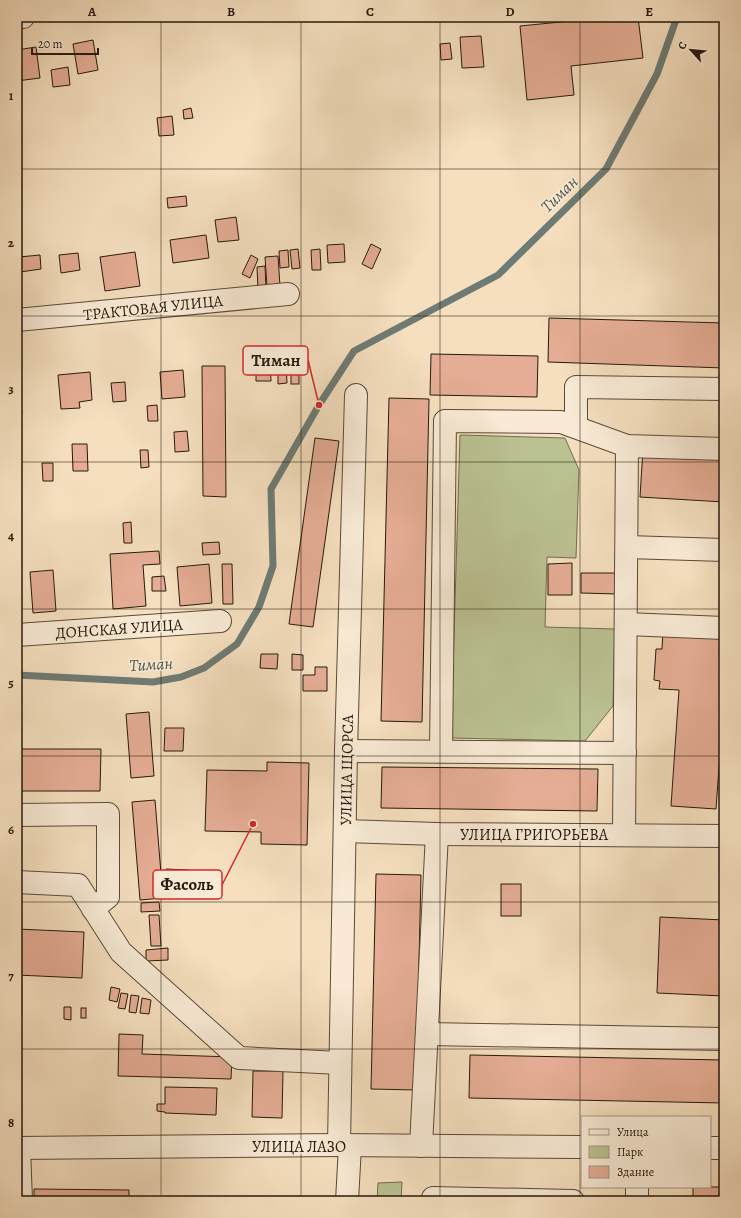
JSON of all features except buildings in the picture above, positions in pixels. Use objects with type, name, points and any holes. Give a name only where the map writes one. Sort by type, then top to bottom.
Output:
[{"type":"street","points":[[17,18],[23,17]]},
{"type":"street","name":"ТРАКТОВАЯ УЛИЦА","points":[[17,320],[288,294]]},
{"type":"street","points":[[576,427],[576,387],[724,389]]},
{"type":"street","name":"УЛИЦА ЩОРСА","points":[[347,1201],[340,1063],[346,751],[356,396]]},
{"type":"street","points":[[442,751],[445,421],[561,422],[627,446],[724,449]]},
{"type":"street","points":[[624,834],[627,446]]},
{"type":"street","points":[[626,547],[724,550]]},
{"type":"street","name":"ДОНСКАЯ УЛИЦА","points":[[17,635],[220,621]]},
{"type":"street","points":[[626,624],[724,628]]},
{"type":"street","points":[[346,751],[625,753]]},
{"type":"street","points":[[17,815],[108,814],[108,897],[93,909]]},
{"type":"street","name":"УЛИЦА ГРИГОРЬЕВА","points":[[345,831],[437,834],[624,834],[724,836]]},
{"type":"street","points":[[421,1146],[437,834]]},
{"type":"street","points":[[17,882],[78,885],[121,952],[239,1058],[340,1063]]},
{"type":"street","points":[[427,1034],[724,1039]]},
{"type":"street","name":"УЛИЦА ЛАЗО","points":[[18,1148],[345,1146],[581,1147]]},
{"type":"street","points":[[18,1148],[21,1201]]},
{"type":"street","points":[[711,1148],[724,1148]]},
{"type":"street","points":[[637,1188],[637,1201]]},
{"type":"street","points":[[433,1201],[434,1198],[574,1201]]},
{"type":"green space","points":[[460,435],[565,438],[579,470],[576,558],[547,557],[545,627],[615,629],[613,706],[585,741],[451,738]]},
{"type":"green space","points":[[402,1182],[401,1201],[377,1201],[378,1183]]},
{"type":"waterway","name":"Тиман","points":[[17,675],[153,682],[181,677],[204,668],[237,644],[259,607],[273,566],[271,489],[319,405],[354,351],[498,275],[606,169],[657,74],[677,17]]},
{"type":"place","name":"Тиман","points":[[319,405]]},
{"type":"place","name":"Фасоль","points":[[253,824]]}]
